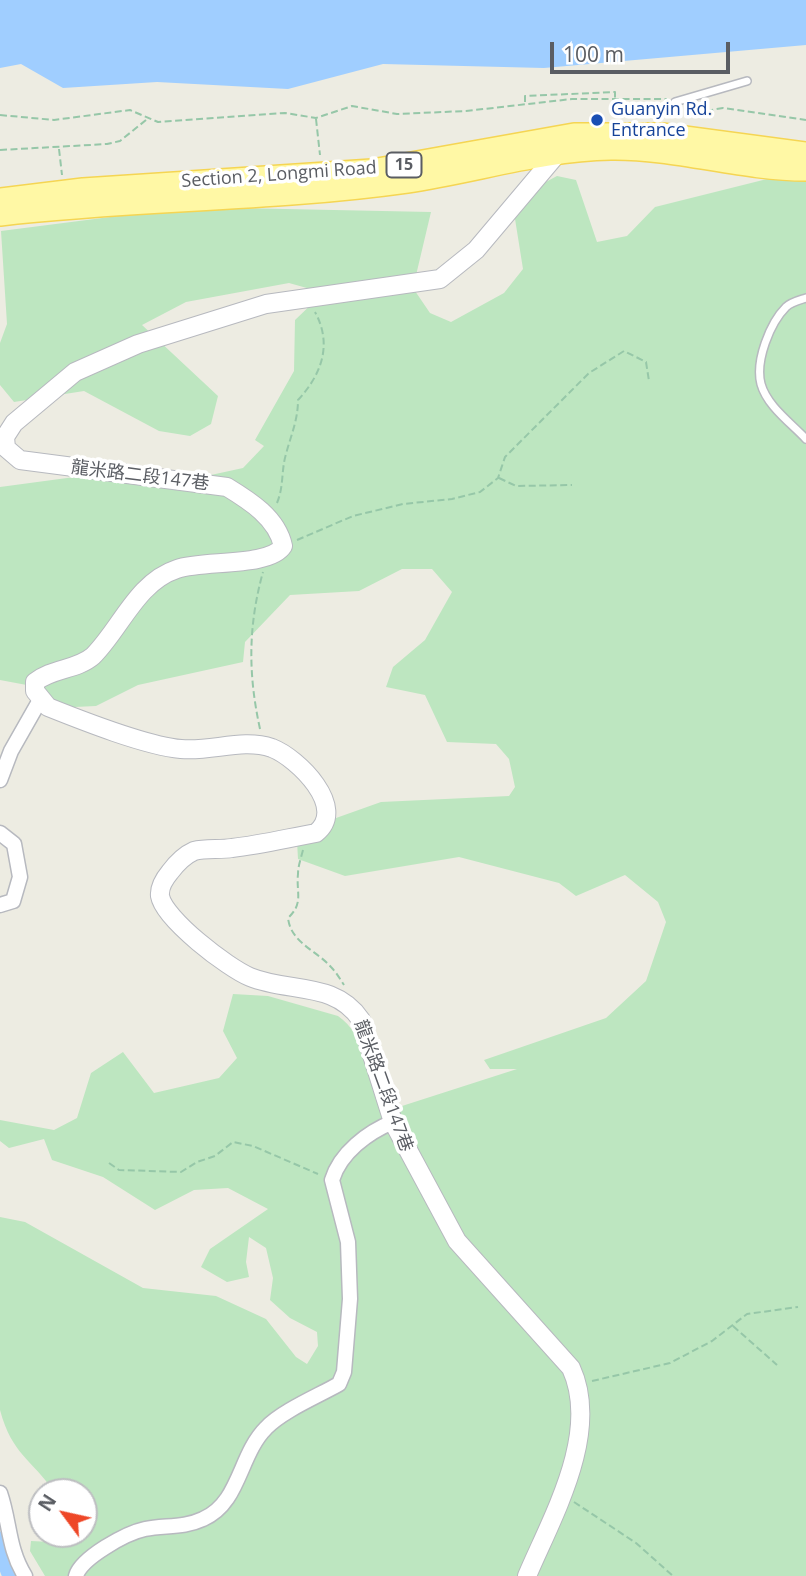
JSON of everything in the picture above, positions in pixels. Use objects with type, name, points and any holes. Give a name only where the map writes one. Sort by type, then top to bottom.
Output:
[{"type":"main road","name":"Section 2, Longmi Road","points":[[0,215],[82,205],[326,190],[394,183],[628,132],[806,153]]},
{"type":"main road","name":"Section 2, Longmi Road","points":[[0,199],[64,191],[322,174],[556,146],[576,150],[639,149],[806,170]]},
{"type":"street","name":"龍米路二段147巷","points":[[283,546],[281,534],[269,520],[251,502],[227,487],[20,460],[3,448],[5,437],[14,423],[75,372],[138,344],[209,319],[306,297],[440,279],[475,250],[556,146]]},
{"type":"street","points":[[283,546],[279,553],[267,558],[196,563],[155,579],[90,659],[46,673],[36,682],[35,691],[40,700],[58,711],[179,749],[247,744],[274,749],[294,762],[316,785],[326,803],[324,827],[316,833],[306,835]]},
{"type":"street","points":[[0,780],[11,751],[40,700]]},
{"type":"street","points":[[0,833],[14,844],[20,877],[13,901],[0,905]]},
{"type":"street","name":"龍米路二段147巷","points":[[306,835],[193,852],[176,864],[164,879],[159,894],[164,906],[177,922],[250,977],[343,999],[361,1020],[393,1122],[407,1153],[457,1241],[571,1368],[579,1385]]},
{"type":"street","points":[[76,1576],[81,1564],[90,1557],[143,1529],[181,1525],[204,1519],[226,1502],[266,1428],[340,1384],[344,1372],[350,1299],[348,1242],[333,1196],[332,1180],[344,1157],[374,1129],[393,1122]]},
{"type":"street","points":[[527,1576],[565,1496],[575,1452],[579,1385]]},
{"type":"street","points":[[0,1493],[5,1507],[10,1547],[25,1576]]},
{"type":"lane","points":[[671,100],[747,81]]},
{"type":"lane","points":[[806,298],[787,305],[769,333],[761,368],[761,383],[770,401],[806,439]]},
{"type":"path","points":[[525,103],[525,96],[615,92],[615,99]]},
{"type":"path","points":[[0,115],[54,120],[130,110],[158,122],[285,113],[316,118],[352,106],[397,114],[466,111],[525,103],[615,99],[671,100],[694,113],[723,108],[806,120]]},
{"type":"path","points":[[662,134],[671,100]]},
{"type":"path","points":[[316,118],[322,174]]},
{"type":"path","points":[[0,150],[59,148],[120,141],[147,119]]},
{"type":"path","points":[[59,148],[64,191]]},
{"type":"path","points":[[269,520],[284,488],[285,457],[298,419],[298,400],[316,381],[325,354],[318,317],[306,297]]},
{"type":"path","points":[[283,546],[353,516],[403,504],[452,499],[480,492],[498,478],[505,457],[589,373],[624,351],[646,362],[649,381]]},
{"type":"path","points":[[498,478],[516,486],[572,485]]},
{"type":"path","points":[[264,747],[252,694],[249,654],[254,607],[267,558]]},
{"type":"path","points":[[306,835],[297,876],[300,892],[297,909],[288,918],[289,928],[304,947],[330,965],[345,985],[343,999]]},
{"type":"path","points":[[109,1163],[119,1170],[180,1172],[215,1156],[233,1142],[253,1146],[332,1180]]},
{"type":"path","points":[[579,1385],[670,1363],[712,1341],[747,1314],[798,1307]]},
{"type":"path","points":[[733,1325],[777,1365]]},
{"type":"path","points":[[565,1496],[636,1543],[673,1576]]},
{"type":"green space","points":[[557,176],[576,180],[597,242],[627,236],[655,207],[771,178],[806,179],[806,1576],[45,1576],[30,1548],[98,1548],[98,1478],[43,1478],[17,1447],[5,1425],[0,1410],[0,1217],[25,1222],[143,1288],[216,1296],[266,1319],[296,1357],[307,1364],[318,1346],[317,1332],[290,1318],[270,1300],[273,1278],[266,1248],[249,1237],[246,1262],[249,1277],[227,1282],[201,1267],[210,1249],[268,1209],[228,1188],[194,1190],[155,1210],[103,1177],[52,1160],[44,1139],[9,1148],[0,1141],[0,1120],[54,1130],[77,1118],[91,1073],[123,1052],[154,1093],[219,1078],[237,1058],[223,1031],[233,994],[268,996],[338,1016],[360,1043],[376,1100],[402,1106],[517,1069],[490,1069],[484,1060],[606,1018],[646,981],[666,922],[658,902],[625,875],[576,896],[559,883],[459,857],[345,876],[298,859],[297,841],[322,823],[381,802],[509,796],[515,787],[509,759],[496,744],[447,742],[425,695],[386,687],[393,667],[425,640],[452,592],[432,569],[402,569],[359,591],[290,595],[245,642],[243,662],[138,685],[96,706],[53,708],[32,686],[0,680],[0,487],[82,476],[165,485],[243,468],[264,446],[255,440],[294,371],[295,320],[317,299],[314,290],[289,283],[186,302],[142,325],[218,396],[211,424],[190,436],[159,431],[84,391],[14,402],[0,385],[0,343],[7,324],[1,231],[188,207],[431,212],[413,288],[430,313],[451,322],[504,293],[523,269],[512,200]]},
{"type":"water","points":[[0,0],[806,0],[806,45],[544,68],[383,64],[288,89],[157,82],[63,88],[21,64],[0,68]]},
{"type":"waterway","points":[[0,1542],[13,1576]]},
{"type":"place","name":"Guanyin Rd. Entrance","points":[[597,120]]}]
